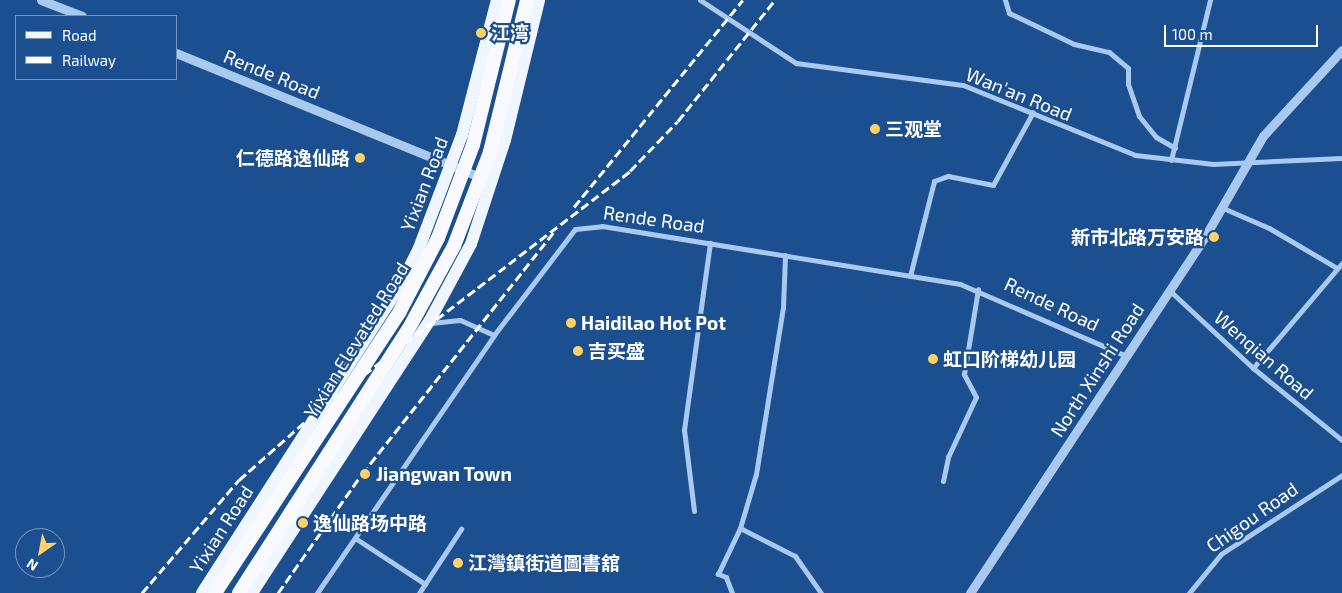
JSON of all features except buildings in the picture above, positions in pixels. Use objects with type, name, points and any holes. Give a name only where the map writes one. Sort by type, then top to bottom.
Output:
[{"type":"highway","name":"Yixian Elevated Road","points":[[215,593],[400,311],[438,238],[473,144],[510,0]]},
{"type":"highway","name":"Yixian Elevated Road","points":[[239,593],[408,330],[454,246],[490,152],[527,0]]},
{"type":"main road","name":"Yixian Road","points":[[202,593],[400,286],[437,210],[452,166],[497,0]]},
{"type":"main road","points":[[252,593],[428,324],[471,244],[493,183],[539,0]]},
{"type":"street","points":[[41,0],[79,15]]},
{"type":"street","name":"Wan'an Road","points":[[700,0],[796,63],[963,85],[1033,112],[1118,150],[1171,160],[1248,163],[1342,158]]},
{"type":"street","points":[[1005,0],[1009,13],[1074,44],[1109,52],[1128,68],[1128,84],[1139,116],[1156,137],[1175,148]]},
{"type":"street","points":[[1171,160],[1210,0]]},
{"type":"street","name":"North Xinshi Road","points":[[970,593],[1223,208],[1263,136],[1342,50]]},
{"type":"street","name":"Rende Road","points":[[178,54],[493,183]]},
{"type":"street","points":[[910,276],[934,181],[948,176],[993,185],[1033,112]]},
{"type":"street","points":[[1223,208],[1269,228],[1337,268]]},
{"type":"street","name":"Rende Road","points":[[317,593],[494,335],[575,229],[602,226],[785,255],[978,289],[1126,356]]},
{"type":"street","points":[[694,511],[684,430],[710,243]]},
{"type":"street","points":[[732,593],[726,577],[718,574],[740,528],[756,474],[780,328],[785,255]]},
{"type":"street","points":[[1253,368],[1342,263]]},
{"type":"street","points":[[943,481],[948,457],[976,397],[964,374],[978,289]]},
{"type":"street","name":"Wenqian Road","points":[[1169,290],[1253,368],[1342,440]]},
{"type":"street","points":[[428,324],[460,320],[494,335]]},
{"type":"street","name":"Chigou Road","points":[[1189,593],[1221,554],[1342,475]]},
{"type":"street","points":[[740,528],[795,556],[821,593]]},
{"type":"street","points":[[419,593],[461,529]]},
{"type":"street","points":[[355,538],[425,584]]},
{"type":"railway","points":[[574,207],[743,0]]},
{"type":"railway","points":[[142,593],[239,480],[323,406],[630,171],[678,121],[775,0]]},
{"type":"railway","points":[[278,593],[362,474],[553,233]]},
{"type":"place","name":"江湾","points":[[481,33]]},
{"type":"place","name":"三观堂","points":[[875,129]]},
{"type":"place","name":"仁德路逸仙路","points":[[360,158]]},
{"type":"place","name":"新市北路万安路","points":[[1214,237]]},
{"type":"place","name":"Haidilao Hot Pot","points":[[571,323]]},
{"type":"place","name":"吉买盛","points":[[578,351]]},
{"type":"place","name":"虹口阶梯幼儿园","points":[[933,359]]},
{"type":"place","name":"Jiangwan Town","points":[[365,474]]},
{"type":"place","name":"逸仙路场中路","points":[[303,523]]},
{"type":"place","name":"江灣鎮街道圖書舘","points":[[458,563]]}]
